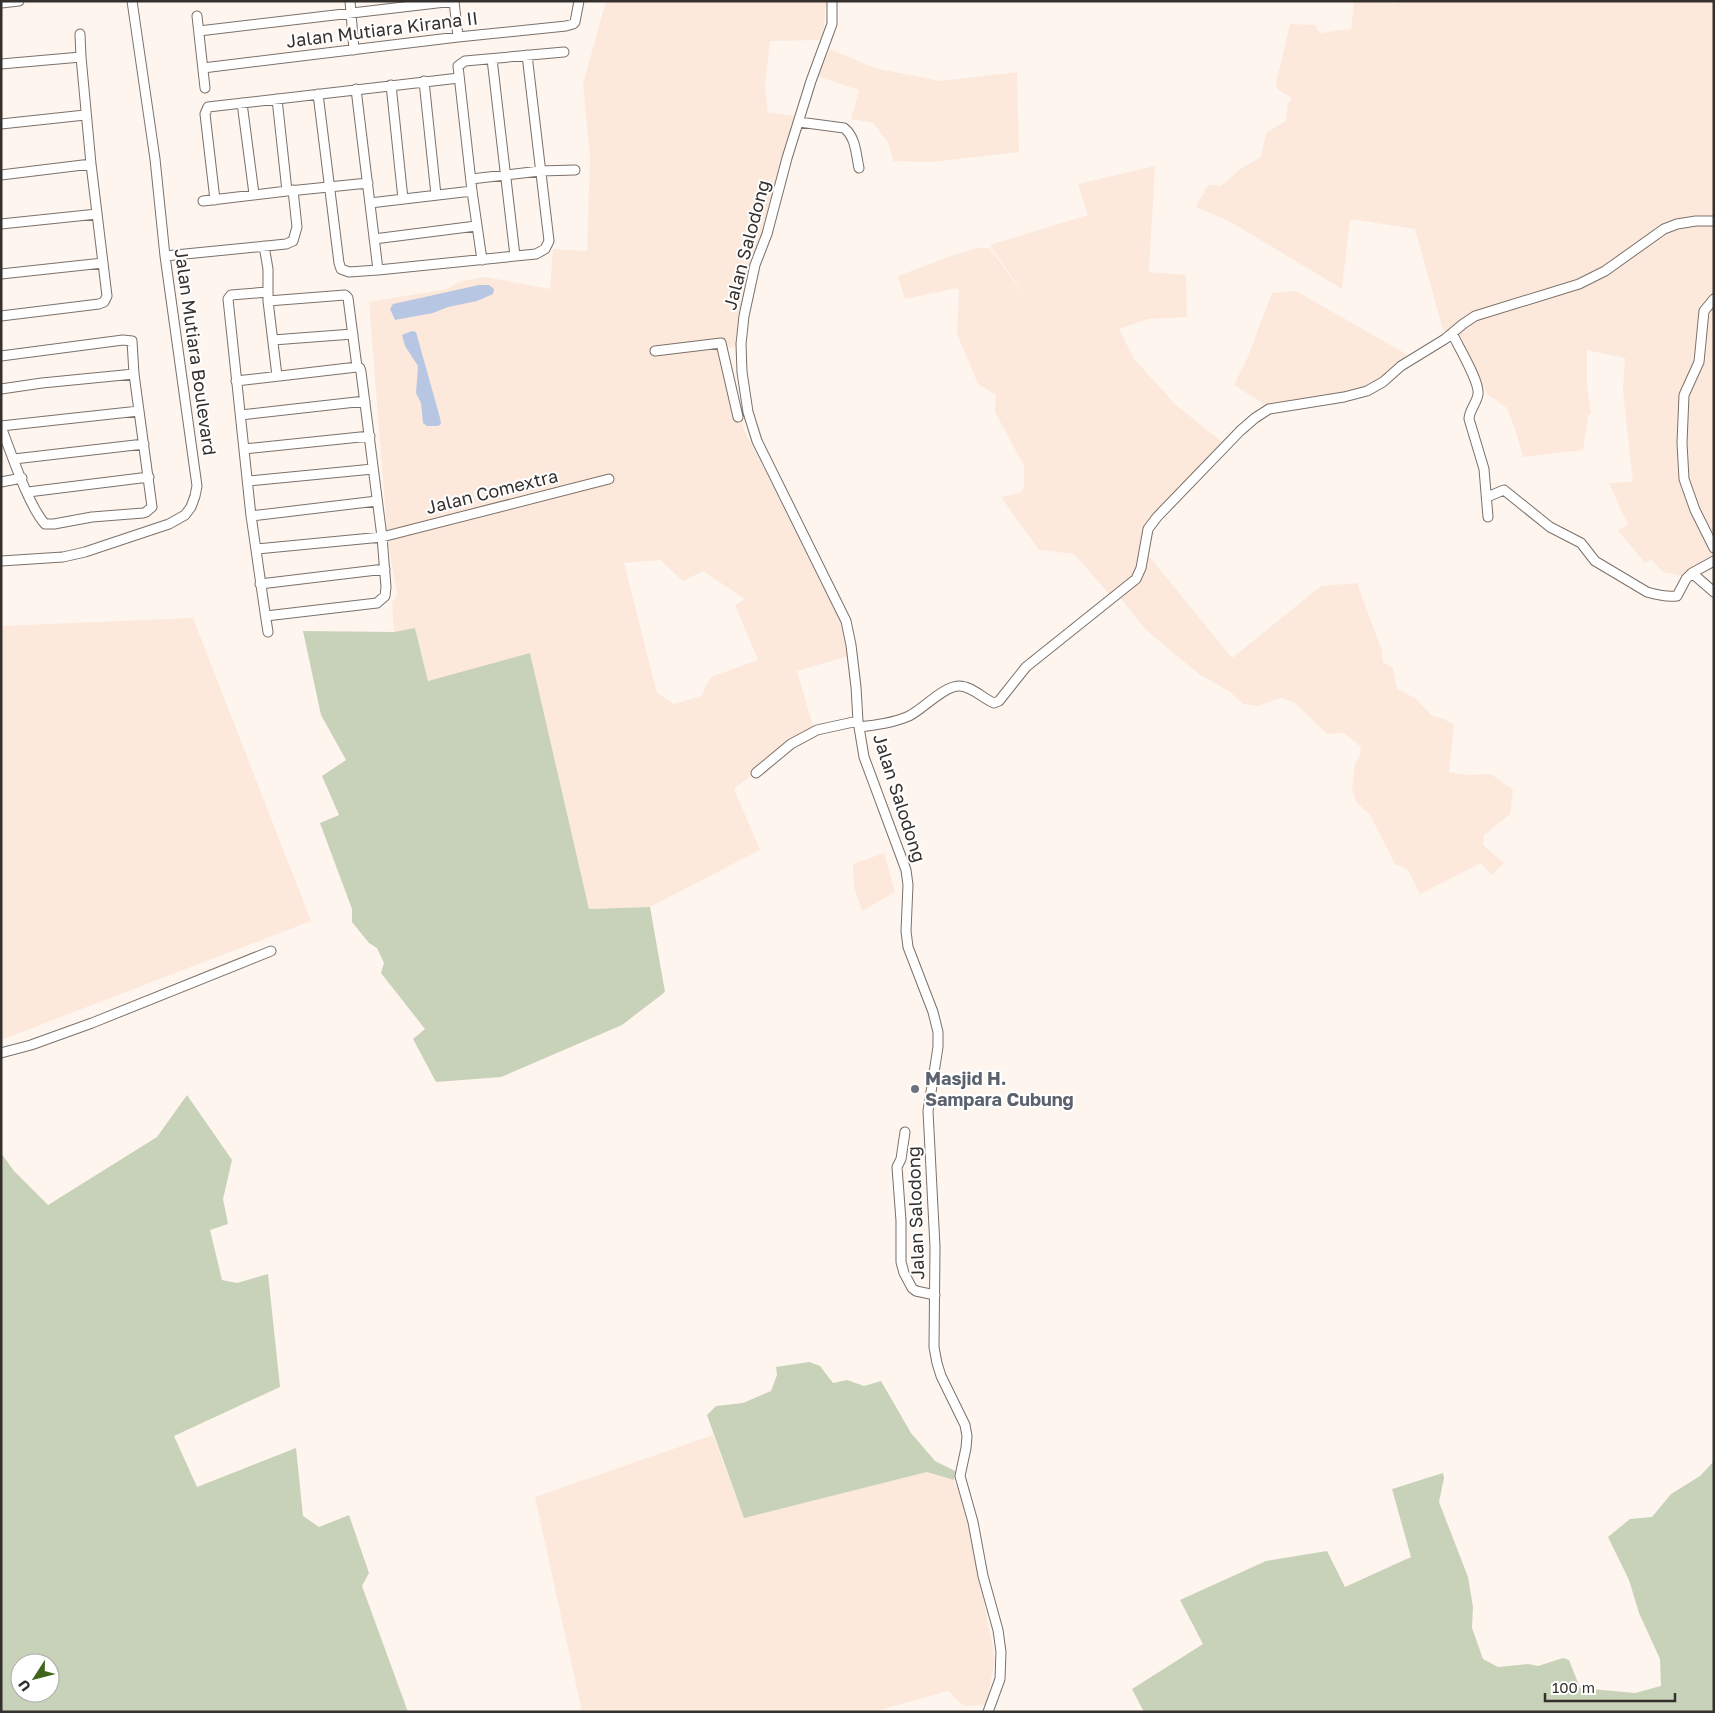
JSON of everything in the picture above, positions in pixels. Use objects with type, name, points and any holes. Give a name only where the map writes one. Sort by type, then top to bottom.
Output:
[{"type":"street","points":[[1,3],[19,1]]},
{"type":"street","name":"Jalan Mutiara Boulevard","points":[[1,561],[63,557],[85,552],[169,524],[185,515],[191,507],[195,496],[197,486],[165,256],[155,159],[132,1]]},
{"type":"street","points":[[350,1],[354,50]]},
{"type":"street","points":[[199,31],[351,14],[419,3],[454,1],[458,37]]},
{"type":"street","name":"Jalan Mutiara Kirana II","points":[[203,68],[566,26],[575,22],[579,1]]},
{"type":"street","name":"Jalan Salodong","points":[[832,1],[832,24],[787,158],[767,234],[756,265],[744,316],[741,344],[742,372],[748,412],[757,441],[846,621],[851,645],[858,724],[864,758],[906,870],[908,884],[906,931],[908,947],[933,1012],[938,1032],[938,1047],[928,1111],[935,1247],[934,1346],[936,1363],[965,1425],[967,1436],[966,1448],[960,1476],[973,1522],[983,1576],[998,1630],[1001,1652],[1000,1679],[988,1712]]},
{"type":"street","points":[[197,16],[205,88]]},
{"type":"street","points":[[1,316],[102,303],[107,296],[91,164],[80,34]]},
{"type":"street","points":[[482,260],[476,226],[458,68],[461,63],[564,52]]},
{"type":"street","points":[[318,94],[340,268],[346,272],[378,270],[536,254],[542,252],[549,244],[527,55]]},
{"type":"street","points":[[1,64],[81,57]]},
{"type":"street","points":[[492,59],[515,256]]},
{"type":"street","points":[[215,200],[206,110],[211,106],[459,78]]},
{"type":"street","points":[[424,81],[436,195]]},
{"type":"street","points":[[392,85],[403,199]]},
{"type":"street","points":[[356,89],[378,270]]},
{"type":"street","points":[[165,256],[286,244],[295,239],[297,228],[277,99]]},
{"type":"street","points":[[242,103],[254,194]]},
{"type":"street","points":[[1,124],[86,115]]},
{"type":"street","points":[[799,122],[847,130],[854,144],[858,168]]},
{"type":"street","points":[[1,175],[91,164]]},
{"type":"street","points":[[471,179],[540,171],[575,170]]},
{"type":"street","points":[[203,202],[254,194],[368,183]]},
{"type":"street","points":[[370,203],[472,191]]},
{"type":"street","points":[[1,224],[97,214]]},
{"type":"street","points":[[756,773],[791,744],[817,730],[858,724],[886,724],[909,716],[945,691],[956,686],[965,687],[994,703],[999,701],[1026,667],[1136,579],[1141,568],[1148,530],[1168,505],[1255,418],[1270,409],[1344,397],[1367,391],[1384,382],[1401,366],[1475,316],[1579,284],[1605,271],[1664,229],[1677,224],[1714,221]]},
{"type":"street","points":[[374,239],[476,226]]},
{"type":"street","points":[[264,246],[268,269],[268,296],[277,376]]},
{"type":"street","points":[[1,274],[103,263]]},
{"type":"street","points":[[266,616],[377,603],[385,596],[382,537],[362,372],[358,367],[348,298],[345,295],[231,295],[228,300],[249,481],[251,516],[268,632]]},
{"type":"street","points":[[1714,299],[1704,312],[1699,362],[1684,395],[1682,442],[1686,486],[1702,527],[1714,548]]},
{"type":"street","points":[[1452,333],[1478,388],[1477,400],[1469,414],[1469,420],[1484,469],[1488,517]]},
{"type":"street","points":[[273,340],[353,334]]},
{"type":"street","points":[[1,356],[130,340],[132,342],[134,374],[152,507],[146,512],[92,517],[54,524],[44,523],[28,492],[1,427],[139,411]]},
{"type":"street","points":[[655,351],[721,343],[738,417]]},
{"type":"street","points":[[236,381],[358,367]]},
{"type":"street","points":[[1,389],[134,374]]},
{"type":"street","points":[[241,415],[365,401]]},
{"type":"street","points":[[244,449],[370,436]]},
{"type":"street","points":[[14,459],[144,444]]},
{"type":"street","points":[[249,481],[373,469]]},
{"type":"street","points":[[28,492],[149,477]]},
{"type":"street","points":[[1,482],[22,478]]},
{"type":"street","name":"Jalan Comextra","points":[[257,549],[382,537],[609,479]]},
{"type":"street","points":[[1487,497],[1504,490],[1550,527],[1581,544],[1595,561],[1648,592],[1677,596],[1686,579],[1692,573],[1714,560]]},
{"type":"street","points":[[251,516],[377,501]]},
{"type":"street","points":[[260,584],[385,569]]},
{"type":"street","points":[[1692,573],[1714,592]]},
{"type":"street","points":[[1,1053],[92,1024],[271,951]]},
{"type":"street","points":[[905,1132],[901,1159],[897,1167],[901,1221],[901,1262],[904,1273],[912,1288],[916,1291],[935,1295]]},
{"type":"shaded area","points":[[606,1],[826,1],[823,40],[770,41],[765,86],[768,112],[798,116],[747,280],[738,346],[727,348],[735,397],[744,430],[838,613],[848,656],[797,671],[813,726],[734,789],[760,850],[650,907],[589,909],[530,653],[428,681],[415,628],[394,632],[392,602],[397,595],[388,542],[369,302],[447,289],[461,281],[486,277],[550,289],[553,249],[587,251],[590,158],[583,84]],"holes":[[[660,560],[683,581],[703,571],[745,599],[735,605],[758,660],[711,677],[701,696],[674,704],[657,693],[624,563]]]},
{"type":"shaded area","points":[[1354,1],[1386,1],[1395,4],[1399,1],[1714,1],[1714,563],[1693,578],[1663,572],[1651,559],[1645,563],[1618,530],[1628,525],[1609,483],[1633,482],[1623,391],[1625,358],[1587,350],[1587,387],[1591,413],[1588,416],[1583,450],[1523,457],[1507,408],[1487,394],[1459,335],[1443,330],[1415,229],[1350,219],[1342,289],[1229,221],[1196,207],[1208,185],[1221,186],[1239,170],[1261,157],[1266,133],[1286,121],[1288,104],[1292,98],[1277,89],[1276,83],[1290,24],[1315,25],[1320,33],[1351,29]]},
{"type":"shaded area","points":[[830,49],[874,68],[941,81],[1017,72],[1019,152],[933,162],[893,161],[889,144],[873,123],[851,119],[859,90],[817,76]]},
{"type":"shaded area","points":[[1155,166],[1149,272],[1186,275],[1187,317],[1148,319],[1119,329],[1134,359],[1176,405],[1223,443],[1209,460],[1176,490],[1146,522],[1141,537],[1135,573],[1110,595],[1074,554],[1039,550],[1001,497],[1020,493],[1024,488],[1024,466],[995,412],[996,395],[978,384],[957,334],[958,288],[905,299],[898,276],[957,254],[977,248],[990,248],[1032,307],[990,245],[1088,215],[1078,184]]},
{"type":"shaded area","points":[[1296,291],[1408,355],[1374,385],[1358,390],[1267,406],[1234,385],[1247,359],[1272,293]]},
{"type":"shaded area","points":[[1149,556],[1232,658],[1321,586],[1357,583],[1382,651],[1383,662],[1393,668],[1397,689],[1415,698],[1432,716],[1442,718],[1454,725],[1449,772],[1468,775],[1491,774],[1513,790],[1510,814],[1484,835],[1483,845],[1504,863],[1492,875],[1481,863],[1420,894],[1408,870],[1395,864],[1370,815],[1356,802],[1352,788],[1355,764],[1361,753],[1360,746],[1344,733],[1327,734],[1294,702],[1280,698],[1258,706],[1243,704],[1230,692],[1199,674],[1146,630],[1118,595],[1144,575]]},
{"type":"shaded area","points":[[193,618],[311,921],[1,1040],[1,626]]},
{"type":"shaded area","points":[[884,853],[895,892],[862,911],[854,887],[853,864]]},
{"type":"shaded area","points":[[713,1435],[744,1518],[927,1472],[954,1480],[969,1521],[995,1660],[986,1705],[964,1706],[948,1691],[872,1712],[582,1712],[535,1497]]},
{"type":"green space","points":[[415,628],[428,681],[530,653],[589,909],[650,907],[665,992],[622,1025],[501,1077],[436,1082],[413,1039],[425,1029],[381,973],[384,963],[377,948],[369,943],[352,922],[352,909],[320,823],[339,815],[322,776],[346,760],[321,715],[303,631],[394,632]]},
{"type":"green space","points":[[187,1095],[232,1160],[223,1199],[228,1224],[210,1230],[222,1280],[237,1283],[268,1274],[280,1387],[174,1436],[197,1487],[296,1448],[303,1516],[319,1527],[349,1515],[369,1573],[362,1586],[408,1712],[1,1712],[1,1153],[14,1171],[48,1205],[157,1137]]},
{"type":"green space","points":[[809,1362],[820,1366],[833,1383],[847,1380],[864,1386],[881,1381],[911,1433],[935,1461],[955,1471],[954,1480],[927,1472],[744,1518],[707,1415],[716,1406],[743,1403],[771,1391],[777,1375],[776,1367]]},
{"type":"green space","points":[[1714,1461],[1714,1712],[1144,1712],[1132,1689],[1203,1644],[1180,1600],[1266,1561],[1327,1551],[1345,1587],[1411,1557],[1392,1489],[1443,1473],[1444,1478],[1439,1502],[1468,1577],[1473,1607],[1472,1628],[1483,1659],[1498,1667],[1528,1664],[1538,1666],[1563,1658],[1569,1660],[1580,1688],[1635,1693],[1661,1686],[1660,1659],[1639,1613],[1629,1580],[1608,1537],[1630,1519],[1652,1517],[1671,1494],[1700,1476]]},
{"type":"water","points":[[479,285],[489,285],[494,289],[493,294],[477,301],[448,307],[433,313],[395,320],[390,309],[393,304]]},
{"type":"water","points":[[412,331],[416,332],[440,418],[441,424],[438,426],[427,426],[423,423],[421,403],[416,393],[418,366],[405,346],[402,335]]},
{"type":"place","name":"Masjid H. Sampara Cubung","points":[[915,1089]]}]
